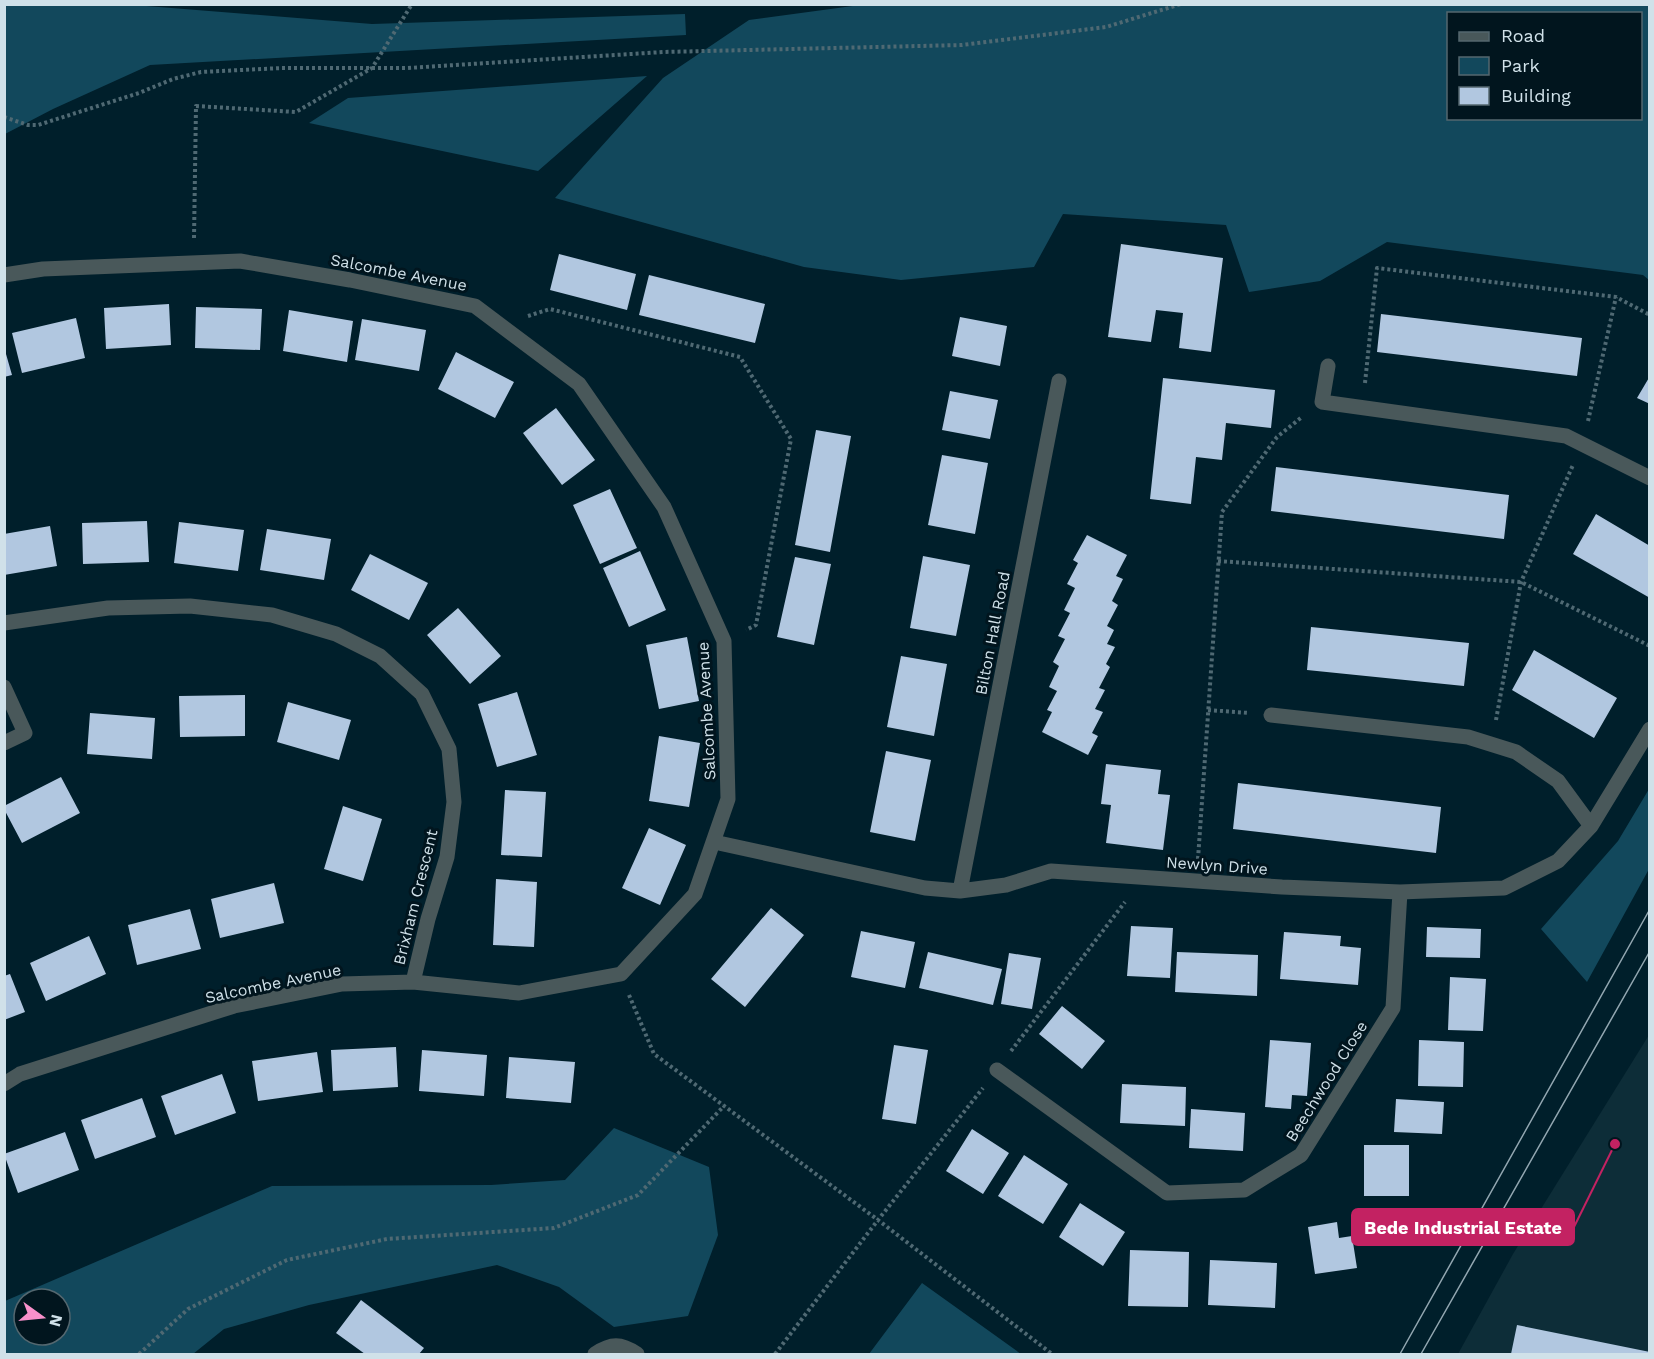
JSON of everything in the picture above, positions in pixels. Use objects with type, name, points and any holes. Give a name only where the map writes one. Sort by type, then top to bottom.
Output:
[{"type":"street","name":"Salcombe Avenue","points":[[4,275],[43,269],[240,261],[350,280],[475,306],[579,384],[664,507],[724,641],[728,799],[695,894],[621,974],[519,993],[413,982],[342,984],[234,1006],[20,1074],[4,1084]]},
{"type":"street","points":[[1328,366],[1322,402],[1566,436],[1650,478]]},
{"type":"street","name":"Bilton Hall Road","points":[[960,891],[1059,381]]},
{"type":"street","name":"Brixham Crescent","points":[[4,623],[108,608],[190,606],[272,615],[336,634],[380,656],[422,694],[449,749],[454,802],[447,857],[428,919],[413,982]]},
{"type":"street","points":[[4,687],[25,733],[4,743]]},
{"type":"street","points":[[1271,715],[1468,737],[1516,752],[1558,781],[1591,826]]},
{"type":"street","name":"Newlyn Drive","points":[[714,842],[925,888],[960,891],[1006,885],[1051,872],[1400,892],[1504,888],[1558,861],[1591,826],[1650,729]]},
{"type":"street","name":"Beechwood Close","points":[[997,1071],[1167,1193],[1244,1190],[1301,1155],[1393,1008],[1400,892]]},
{"type":"street","points":[[595,1354],[607,1346],[626,1347],[637,1354]]},
{"type":"path","points":[[193,263],[196,106],[296,112],[372,68],[412,4]]},
{"type":"path","points":[[4,117],[28,125],[38,125],[139,93],[173,79],[201,72],[282,68],[408,68],[663,52],[962,45],[1106,27],[1181,4]]},
{"type":"path","points":[[1362,408],[1377,268],[1616,297],[1650,315]]},
{"type":"path","points":[[1492,744],[1521,582],[1583,444],[1616,297]]},
{"type":"path","points":[[500,325],[550,309],[740,357],[791,439],[756,625],[724,641]]},
{"type":"path","points":[[1196,881],[1222,512],[1277,436],[1322,402]]},
{"type":"path","points":[[1218,561],[1521,582],[1650,646]]},
{"type":"path","points":[[1208,710],[1271,715]]},
{"type":"path","points":[[775,1354],[997,1071],[1143,878]]},
{"type":"path","points":[[621,974],[654,1054],[878,1220],[1052,1354]]},
{"type":"path","points":[[139,1354],[188,1309],[287,1260],[387,1239],[554,1228],[639,1195],[724,1106]]},
{"type":"shaded area","points":[[1649,1035],[1649,1354],[1458,1354],[1513,1254]]},
{"type":"green space","points":[[5,4],[134,5],[372,24],[685,14],[686,35],[150,65],[53,109],[5,134]]},
{"type":"green space","points":[[860,5],[1649,5],[1649,280],[1643,275],[1387,242],[1320,281],[1249,292],[1226,225],[1063,214],[1034,267],[901,280],[804,267],[555,198],[663,78],[749,20]]},
{"type":"green space","points":[[647,76],[538,171],[309,123],[348,98]]},
{"type":"green space","points":[[1649,789],[1649,869],[1587,982],[1541,929],[1618,841]]},
{"type":"green space","points":[[614,1128],[709,1167],[718,1235],[688,1316],[614,1327],[559,1287],[497,1265],[309,1305],[224,1329],[193,1354],[5,1354],[5,1301],[12,1298],[12,1347],[72,1347],[72,1287],[38,1287],[272,1186],[491,1185],[565,1180]]},
{"type":"green space","points":[[922,1283],[1021,1354],[869,1354]]},
{"type":"building","points":[[1121,244],[1223,258],[1211,352],[1179,348],[1183,313],[1156,310],[1151,342],[1108,337]]},
{"type":"building","points":[[559,254],[636,274],[627,310],[550,290]]},
{"type":"building","points":[[649,275],[765,304],[755,343],[639,315]]},
{"type":"building","points":[[169,304],[171,345],[106,349],[104,308]]},
{"type":"building","points":[[196,307],[262,309],[260,350],[195,348]]},
{"type":"building","points":[[289,310],[353,321],[347,362],[283,351]]},
{"type":"building","points":[[1381,314],[1582,338],[1577,376],[1377,352]]},
{"type":"building","points":[[960,317],[1007,326],[1000,366],[952,356]]},
{"type":"building","points":[[76,318],[85,358],[22,373],[12,333]]},
{"type":"building","points":[[362,319],[426,330],[419,371],[355,360]]},
{"type":"building","points":[[4,347],[12,375],[4,377]]},
{"type":"building","points":[[456,352],[514,382],[495,418],[438,389]]},
{"type":"building","points":[[1650,376],[1650,404],[1637,398]]},
{"type":"building","points":[[1163,378],[1275,390],[1271,428],[1226,423],[1222,460],[1196,457],[1191,504],[1150,499]]},
{"type":"building","points":[[950,391],[998,400],[990,439],[942,430]]},
{"type":"building","points":[[556,408],[595,460],[562,485],[523,433]]},
{"type":"building","points":[[816,430],[851,436],[830,552],[795,545]]},
{"type":"building","points":[[942,455],[988,463],[975,534],[928,525]]},
{"type":"building","points":[[1276,467],[1509,495],[1504,539],[1271,511]]},
{"type":"building","points":[[610,489],[637,548],[600,564],[573,505]]},
{"type":"building","points":[[1596,514],[1650,546],[1650,598],[1573,554]]},
{"type":"building","points":[[147,521],[149,562],[83,564],[82,523]]},
{"type":"building","points":[[179,522],[244,530],[238,571],[174,563]]},
{"type":"building","points":[[50,526],[57,566],[4,575],[4,534]]},
{"type":"building","points":[[267,529],[331,539],[324,580],[260,570]]},
{"type":"building","points":[[1087,535],[1127,555],[1116,576],[1123,579],[1112,601],[1118,605],[1107,626],[1114,630],[1107,644],[1115,647],[1106,664],[1110,667],[1099,688],[1105,690],[1095,709],[1103,712],[1092,733],[1098,736],[1088,755],[1042,732],[1052,712],[1047,710],[1057,691],[1049,687],[1059,666],[1053,662],[1065,639],[1058,636],[1070,613],[1064,610],[1075,588],[1067,584],[1078,563],[1073,560]]},
{"type":"building","points":[[640,551],[666,610],[629,627],[603,568]]},
{"type":"building","points":[[370,554],[428,583],[409,620],[351,590]]},
{"type":"building","points":[[923,556],[970,565],[956,636],[910,628]]},
{"type":"building","points":[[795,557],[831,564],[814,645],[777,637]]},
{"type":"building","points":[[458,608],[501,656],[470,684],[427,635]]},
{"type":"building","points":[[1311,627],[1469,643],[1464,686],[1307,670]]},
{"type":"building","points":[[687,637],[699,701],[659,709],[646,645]]},
{"type":"building","points":[[1534,650],[1617,698],[1594,738],[1512,690]]},
{"type":"building","points":[[901,656],[947,664],[934,736],[887,727]]},
{"type":"building","points":[[517,692],[537,755],[497,767],[478,704]]},
{"type":"building","points":[[245,695],[245,736],[180,737],[179,696]]},
{"type":"building","points":[[288,702],[351,720],[339,760],[277,742]]},
{"type":"building","points":[[90,713],[155,718],[152,759],[87,754]]},
{"type":"building","points":[[659,736],[700,743],[689,807],[649,801]]},
{"type":"building","points":[[886,751],[931,760],[915,841],[870,832]]},
{"type":"building","points":[[1106,764],[1161,770],[1158,794],[1170,795],[1163,850],[1106,843],[1111,805],[1101,804]]},
{"type":"building","points":[[61,777],[80,813],[22,843],[4,806]]},
{"type":"building","points":[[1238,783],[1441,807],[1436,853],[1233,829]]},
{"type":"building","points":[[505,790],[546,792],[542,857],[501,855]]},
{"type":"building","points":[[343,806],[382,819],[363,881],[324,869]]},
{"type":"building","points":[[649,828],[686,845],[660,905],[622,888]]},
{"type":"building","points":[[496,879],[537,882],[534,947],[493,945]]},
{"type":"building","points":[[274,883],[284,923],[220,938],[211,899]]},
{"type":"building","points":[[771,908],[804,935],[745,1007],[711,979]]},
{"type":"building","points":[[190,909],[201,949],[137,965],[128,925]]},
{"type":"building","points":[[1131,926],[1173,928],[1170,978],[1127,976]]},
{"type":"building","points":[[1427,927],[1481,929],[1480,958],[1426,957]]},
{"type":"building","points":[[861,931],[915,942],[905,988],[851,977]]},
{"type":"building","points":[[1284,932],[1341,936],[1340,946],[1361,948],[1358,985],[1280,979]]},
{"type":"building","points":[[89,936],[106,974],[46,1001],[30,963]]},
{"type":"building","points":[[928,952],[1002,969],[993,1005],[919,988]]},
{"type":"building","points":[[1177,952],[1258,955],[1257,996],[1175,992]]},
{"type":"building","points":[[1009,953],[1041,958],[1032,1009],[1001,1004]]},
{"type":"building","points":[[10,974],[25,1012],[4,1020],[4,976]]},
{"type":"building","points":[[1450,977],[1486,979],[1483,1031],[1448,1030]]},
{"type":"building","points":[[1062,1006],[1105,1041],[1082,1069],[1039,1034]]},
{"type":"building","points":[[1270,1040],[1311,1043],[1307,1096],[1292,1095],[1291,1109],[1265,1107]]},
{"type":"building","points":[[1419,1040],[1464,1042],[1463,1087],[1418,1086]]},
{"type":"building","points":[[894,1045],[928,1050],[916,1124],[882,1119]]},
{"type":"building","points":[[396,1047],[398,1087],[333,1091],[331,1050]]},
{"type":"building","points":[[422,1050],[487,1055],[484,1096],[419,1091]]},
{"type":"building","points":[[317,1052],[323,1092],[258,1101],[252,1061]]},
{"type":"building","points":[[509,1057],[575,1062],[571,1103],[506,1098]]},
{"type":"building","points":[[222,1074],[236,1113],[175,1135],[161,1096]]},
{"type":"building","points":[[1122,1084],[1186,1087],[1185,1126],[1120,1123]]},
{"type":"building","points":[[142,1098],[156,1137],[95,1159],[81,1120]]},
{"type":"building","points":[[1396,1099],[1444,1102],[1442,1134],[1394,1132]]},
{"type":"building","points":[[1191,1109],[1245,1113],[1243,1151],[1189,1148]]},
{"type":"building","points":[[972,1129],[1009,1153],[983,1194],[946,1171]]},
{"type":"building","points":[[65,1132],[79,1170],[18,1193],[4,1154]]},
{"type":"building","points":[[1364,1145],[1409,1145],[1409,1196],[1364,1196]]},
{"type":"building","points":[[1024,1155],[1068,1184],[1043,1224],[998,1196]]},
{"type":"building","points":[[1080,1203],[1125,1232],[1103,1266],[1059,1237]]},
{"type":"building","points":[[1337,1222],[1339,1238],[1352,1236],[1357,1268],[1315,1274],[1308,1227]]},
{"type":"building","points":[[1130,1250],[1189,1252],[1188,1307],[1128,1306]]},
{"type":"building","points":[[1210,1260],[1277,1263],[1275,1308],[1208,1305]]},
{"type":"building","points":[[361,1300],[424,1348],[419,1354],[365,1354],[336,1333]]},
{"type":"building","points":[[1517,1325],[1650,1352],[1650,1354],[1511,1354]]},
{"type":"tram line","points":[[1400,1354],[1650,909]]},
{"type":"tram line","points":[[1421,1354],[1650,951]]},
{"type":"place","name":"Bede Industrial Estate","points":[[1615,1144]]}]
